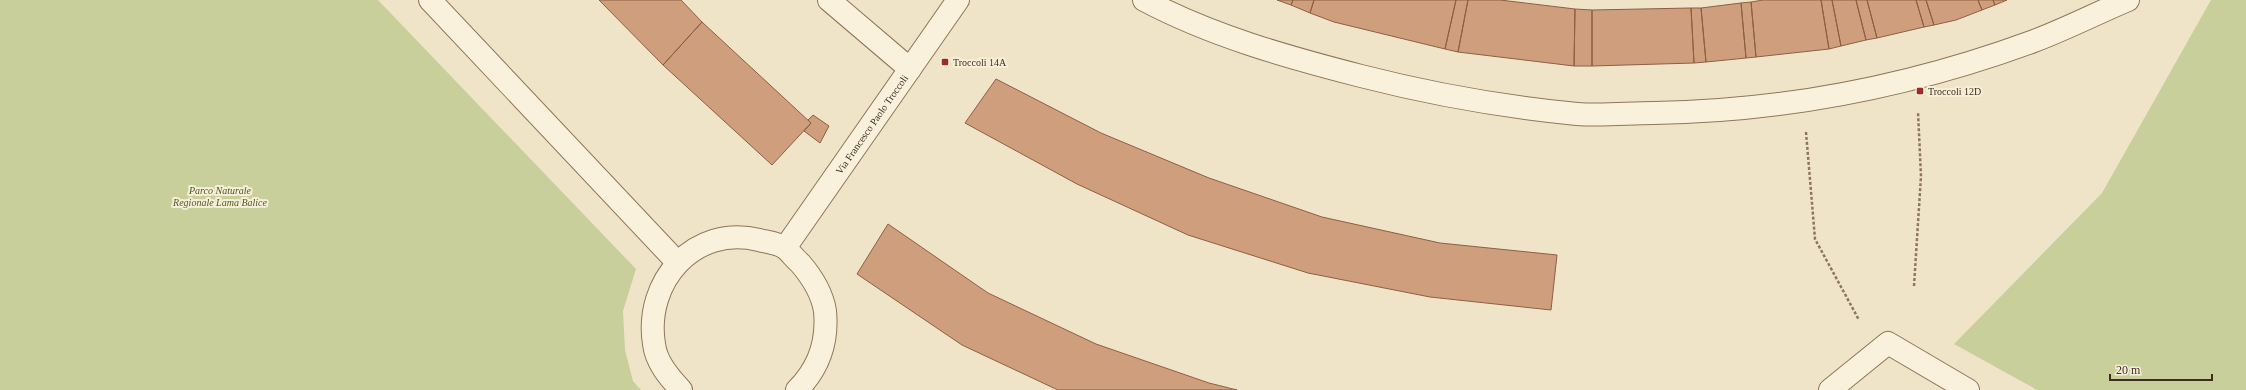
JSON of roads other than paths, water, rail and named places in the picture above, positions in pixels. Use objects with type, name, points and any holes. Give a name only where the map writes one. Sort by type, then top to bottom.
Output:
[{"type":"street","points":[[430,0],[677,262]]},
{"type":"street","points":[[829,0],[910,69]]},
{"type":"street","name":"Via Francesco Paolo Troccoli","points":[[785,248],[958,0]]},
{"type":"street","points":[[1144,0],[1229,38],[1309,63],[1398,86],[1579,114],[1677,113],[1744,109],[1832,98],[1923,76],[2034,40],[2128,0]]},
{"type":"street","points":[[681,390],[664,372],[654,345],[652,316],[660,287],[677,262],[697,248],[722,239],[748,237],[785,248],[813,277],[824,302],[827,329],[821,355],[808,379],[797,390]]},
{"type":"street","points":[[1830,390],[1888,343],[1968,390]]},
{"type":"place","name":"Troccoli 14A","points":[[945,62]]},
{"type":"place","name":"Troccoli 12D","points":[[1920,91]]},
{"type":"park label","name":"Parco Naturale Regionale Lama Balice","points":[[220,196]]}]
